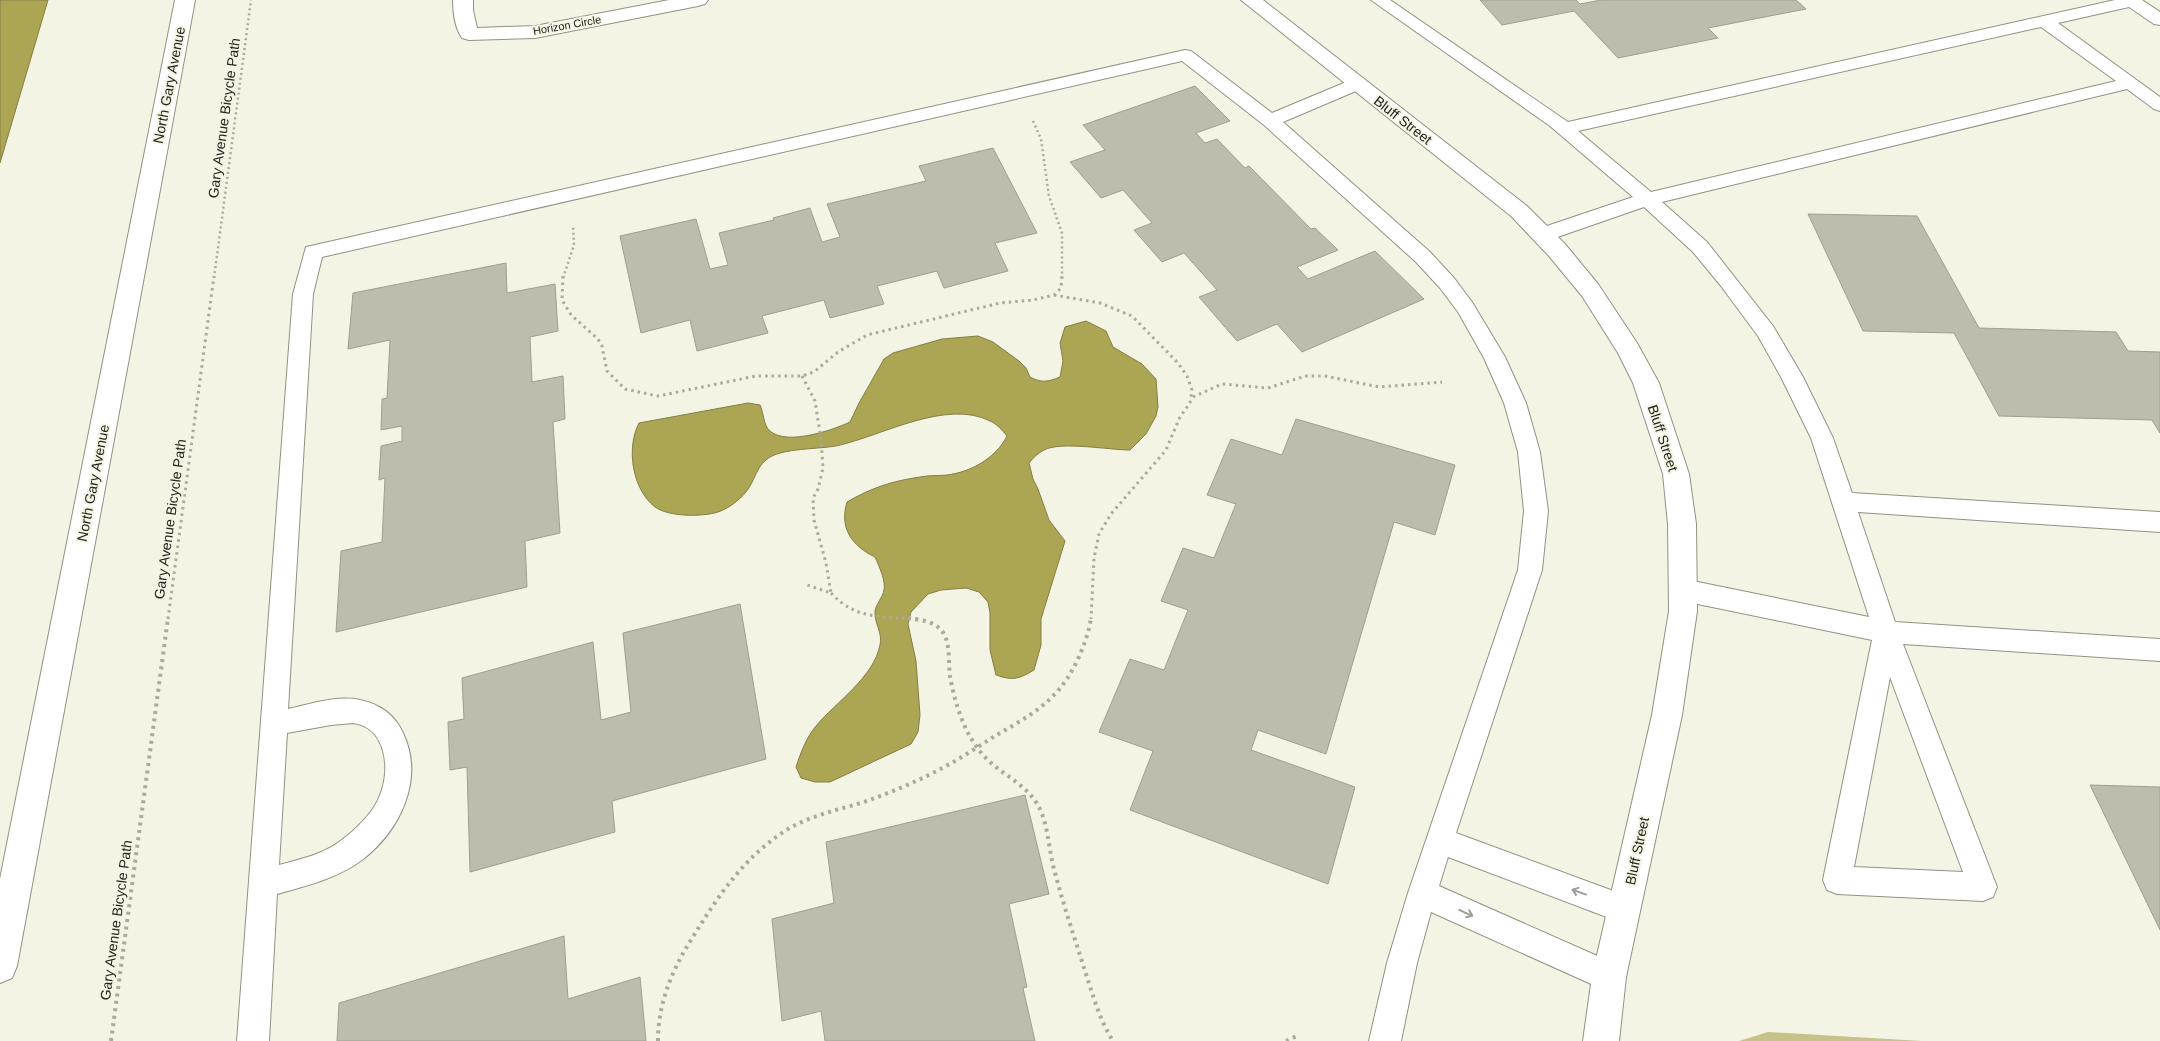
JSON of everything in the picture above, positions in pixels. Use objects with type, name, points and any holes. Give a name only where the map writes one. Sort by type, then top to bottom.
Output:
[{"type":"street","name":"North Gary Avenue","points":[[0,966],[185,0]]},
{"type":"street","name":"Horizon Circle","points":[[463,0],[463,10],[469,34],[535,32],[698,0]]},
{"type":"street","name":"Bluff Street","points":[[1251,0],[1519,211],[1590,290],[1628,349],[1646,383],[1676,474],[1682,524],[1683,611],[1668,715],[1609,977],[1601,1041]]},
{"type":"lane","points":[[1379,0],[1563,129],[1647,199],[1700,247],[1728,280],[1766,331],[1792,376],[1822,438],[1886,632],[1983,887],[1837,880],[1886,632]]},
{"type":"lane","points":[[1563,129],[2132,1],[2160,20]]},
{"type":"lane","points":[[2044,21],[2160,105]]},
{"type":"lane","points":[[253,1041],[303,294],[313,252],[1185,55],[1270,121],[1423,257],[1447,282],[1465,307],[1494,357],[1515,404],[1529,452],[1536,510],[1530,570],[1422,893],[1402,963],[1385,1041]]},
{"type":"lane","points":[[1542,235],[1647,199],[2130,83]]},
{"type":"lane","points":[[1270,121],[1357,84]]},
{"type":"lane","points":[[1843,502],[2160,522]]},
{"type":"lane","points":[[1683,590],[1886,632],[2160,650]]},
{"type":"lane","points":[[263,884],[323,865],[351,851],[377,824],[395,794],[399,765],[395,740],[382,723],[360,712],[307,717],[274,724]]},
{"type":"lane","points":[[1439,840],[1625,909]]},
{"type":"lane","points":[[1422,893],[1609,977]]},
{"type":"path","name":"Gary Avenue Bicycle Path","points":[[111,1041],[251,0]]},
{"type":"path","points":[[1033,120],[1040,139],[1049,196],[1062,233],[1063,280],[1061,288],[1054,295]]},
{"type":"path","points":[[573,225],[574,245],[563,276],[562,300],[571,315],[598,339],[602,346],[607,371],[625,389],[658,396],[756,376],[802,376],[814,372],[838,352],[867,335],[1000,303],[1033,300],[1054,295],[1090,301],[1117,309],[1132,316],[1189,379],[1192,397],[1189,406],[1178,421],[1173,438],[1162,456],[1111,513],[1102,527],[1092,566],[1092,604],[1089,632],[1085,644],[1058,691],[1039,708],[931,774],[876,797],[812,817],[773,840],[725,886],[668,978],[658,1018],[658,1041]]},
{"type":"path","points":[[802,376],[814,401],[822,450],[822,478],[813,498],[814,520],[826,563],[831,593],[837,603],[850,610],[876,616],[929,622],[941,629],[946,640],[951,678],[963,719],[976,747],[1034,798],[1046,825],[1054,871],[1103,1025],[1113,1041]]},
{"type":"path","points":[[1192,397],[1222,384],[1268,388],[1305,376],[1325,376],[1379,388],[1442,382]]},
{"type":"path","points":[[804,584],[831,593]]},
{"type":"path","points":[[1286,1041],[1296,1036]]},
{"type":"shaded area","points":[[0,0],[48,0],[0,163]]},
{"type":"shaded area","points":[[1086,321],[1106,331],[1113,347],[1142,364],[1156,379],[1158,407],[1156,416],[1146,434],[1130,450],[1073,446],[1052,447],[1040,452],[1029,463],[1033,479],[1049,520],[1065,541],[1041,619],[1041,645],[1034,670],[1016,678],[996,675],[990,650],[990,613],[988,602],[979,592],[966,588],[941,590],[928,594],[911,612],[908,624],[916,661],[920,715],[918,732],[911,744],[830,782],[815,782],[801,778],[796,767],[809,735],[824,717],[853,689],[870,668],[881,641],[875,611],[883,593],[883,578],[875,557],[854,542],[849,535],[845,520],[847,502],[873,489],[891,483],[923,476],[947,475],[965,471],[990,457],[1007,436],[997,425],[990,421],[973,415],[954,414],[915,421],[832,447],[781,453],[772,456],[763,463],[747,490],[732,505],[711,514],[686,515],[668,513],[655,507],[641,490],[636,479],[632,456],[635,433],[639,423],[748,403],[760,405],[768,428],[778,435],[798,437],[833,429],[850,422],[884,359],[893,353],[942,339],[978,336],[993,342],[1019,361],[1026,368],[1030,377],[1041,381],[1052,380],[1060,377],[1063,361],[1060,343],[1065,327]]},
{"type":"shaded area","points":[[1768,1032],[1922,1041],[1739,1041]]},
{"type":"building","points":[[1480,0],[1576,0],[1580,4],[1601,0],[1796,0],[1806,9],[1708,28],[1718,38],[1618,58],[1574,11],[1502,25]]},
{"type":"building","points":[[1195,86],[1230,121],[1196,133],[1205,143],[1217,139],[1245,168],[1249,166],[1311,229],[1315,228],[1338,250],[1297,267],[1308,279],[1375,251],[1424,299],[1302,352],[1277,324],[1237,341],[1199,297],[1217,290],[1184,253],[1162,262],[1134,230],[1152,223],[1123,190],[1101,198],[1070,162],[1105,150],[1083,125]]},
{"type":"building","points":[[993,148],[1037,233],[995,243],[1008,271],[944,288],[937,271],[877,286],[884,304],[830,318],[824,300],[762,316],[768,333],[697,351],[690,320],[641,333],[620,236],[696,219],[710,269],[728,265],[719,233],[774,220],[773,218],[810,208],[822,242],[840,237],[827,204],[926,181],[919,166]]},
{"type":"building","points":[[1808,214],[1917,216],[1979,328],[2116,332],[2128,351],[2160,352],[2160,433],[2152,420],[1999,416],[1954,333],[1863,331]]},
{"type":"building","points":[[506,263],[507,293],[555,284],[558,331],[530,337],[532,382],[563,376],[565,419],[553,422],[560,533],[525,541],[527,587],[336,632],[341,551],[382,542],[385,478],[379,480],[381,446],[402,441],[402,426],[381,430],[382,399],[387,398],[390,340],[348,349],[353,293]]},
{"type":"building","points":[[1296,419],[1455,465],[1435,535],[1394,522],[1326,754],[1258,730],[1251,750],[1355,787],[1328,884],[1130,810],[1153,751],[1099,732],[1130,659],[1164,670],[1188,610],[1161,601],[1183,548],[1214,558],[1236,504],[1207,495],[1231,439],[1282,455]]},
{"type":"building","points":[[740,604],[766,759],[612,801],[615,832],[470,872],[467,767],[450,770],[448,722],[464,719],[462,678],[593,642],[601,720],[631,712],[623,633]]},
{"type":"building","points":[[2090,785],[2160,787],[2160,930]]},
{"type":"building","points":[[1025,795],[1049,894],[1009,904],[1027,987],[1023,988],[1035,1041],[825,1041],[821,1011],[782,1021],[772,919],[834,903],[826,842]]},
{"type":"building","points":[[564,936],[568,999],[640,977],[646,1041],[337,1041],[339,1003]]}]
